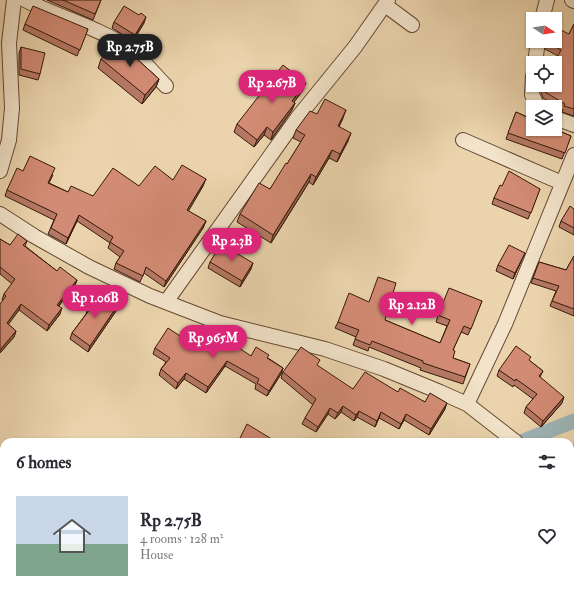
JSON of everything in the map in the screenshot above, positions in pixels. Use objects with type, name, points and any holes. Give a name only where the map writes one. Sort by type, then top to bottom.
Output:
[{"type":"street","points":[[0,171],[9,140],[6,85],[14,0]]},
{"type":"street","points":[[25,0],[51,13],[111,38],[129,49],[166,86]]},
{"type":"street","points":[[544,12],[547,0]]},
{"type":"street","points":[[166,302],[298,116],[355,47],[387,2],[412,25]]},
{"type":"street","points":[[562,121],[574,125]]},
{"type":"street","points":[[463,140],[562,183]]},
{"type":"street","points":[[467,404],[505,324],[574,155]]},
{"type":"street","points":[[0,214],[34,236],[89,267],[166,302],[220,323],[325,349],[384,369],[467,404],[511,438]]},
{"type":"building","points":[[63,0],[101,0],[95,14]]},
{"type":"building","points":[[33,6],[88,29],[80,50],[25,24]]},
{"type":"building","points":[[124,6],[139,15],[141,13],[146,17],[135,35],[114,22]]},
{"type":"building","points":[[574,24],[574,109],[564,106],[565,104],[562,102],[562,100],[558,100],[545,92],[562,92],[562,56],[558,56],[561,50],[557,48],[562,48],[562,30],[569,34]]},
{"type":"building","points":[[117,40],[127,47],[126,49],[159,79],[145,95],[101,59]]},
{"type":"building","points":[[21,47],[45,53],[40,74],[21,69]]},
{"type":"building","points":[[283,65],[306,83],[292,101],[295,103],[273,132],[267,127],[257,140],[237,124]]},
{"type":"building","points":[[325,99],[346,110],[338,126],[351,133],[340,154],[332,150],[316,177],[311,174],[273,235],[240,214],[259,183],[270,189],[305,135],[296,130],[310,111],[317,114]]},
{"type":"building","points":[[516,112],[526,117],[526,136],[562,136],[562,132],[571,136],[565,153],[508,133]]},
{"type":"building","points":[[30,156],[55,168],[48,183],[68,192],[71,186],[93,196],[113,168],[139,186],[155,166],[173,180],[182,165],[206,179],[187,210],[206,221],[166,281],[146,267],[143,276],[116,263],[124,251],[110,242],[113,237],[79,215],[68,238],[51,228],[57,214],[7,190],[17,168],[23,171]]},
{"type":"building","points":[[509,171],[540,189],[531,213],[494,198]]},
{"type":"building","points":[[570,206],[574,209],[574,228],[561,221]]},
{"type":"building","points":[[18,234],[27,241],[23,245],[57,271],[60,267],[77,280],[57,305],[62,308],[49,325],[21,304],[7,323],[16,331],[0,350],[0,304],[6,296],[4,294],[15,279],[0,267],[0,239],[10,245]]},
{"type":"building","points":[[221,244],[253,263],[242,281],[210,262]]},
{"type":"building","points":[[509,245],[525,253],[515,273],[498,265]]},
{"type":"building","points":[[574,256],[574,309],[552,301],[559,286],[533,278],[539,262],[566,270]]},
{"type":"building","points":[[378,277],[396,283],[385,320],[440,343],[450,320],[438,315],[449,288],[482,301],[471,329],[464,326],[453,350],[455,351],[453,358],[470,364],[465,377],[423,363],[423,361],[372,341],[370,345],[355,339],[359,330],[338,322],[349,293],[369,302]]},
{"type":"building","points":[[98,293],[118,305],[90,346],[72,333],[90,309],[88,308]]},
{"type":"building","points":[[168,328],[183,338],[188,330],[211,345],[218,334],[251,356],[256,347],[269,355],[267,358],[283,368],[269,391],[257,383],[259,379],[227,361],[208,387],[186,373],[178,383],[161,369],[170,358],[155,348]]},
{"type":"building","points":[[516,346],[531,357],[529,360],[543,371],[539,376],[564,397],[543,421],[526,407],[537,394],[516,379],[515,381],[499,370]]},
{"type":"building","points":[[301,347],[320,360],[317,365],[353,389],[365,372],[398,392],[400,388],[425,402],[430,393],[447,403],[431,429],[406,414],[401,424],[381,412],[377,421],[359,411],[356,415],[343,406],[338,413],[330,408],[318,427],[305,418],[316,399],[283,372]]},
{"type":"building","points":[[247,424],[270,438],[240,438]]},
{"type":"waterway","points":[[531,438],[574,421]]}]
